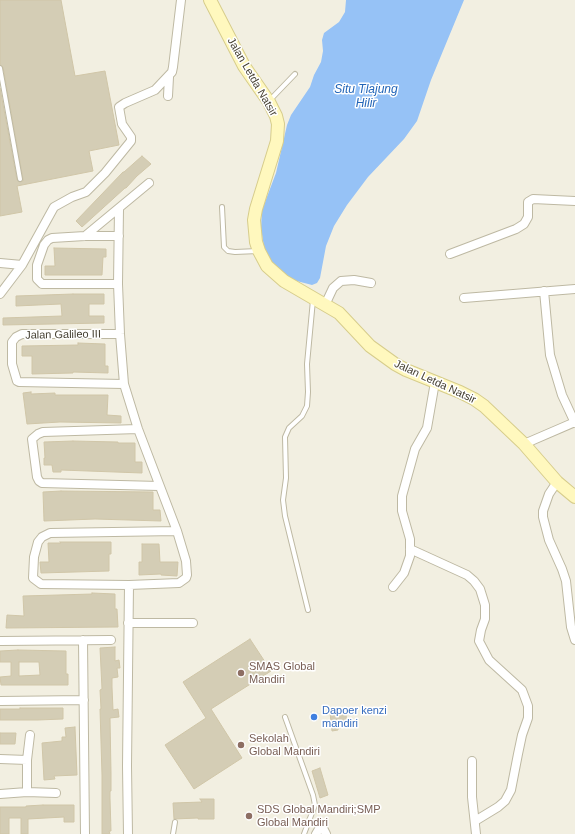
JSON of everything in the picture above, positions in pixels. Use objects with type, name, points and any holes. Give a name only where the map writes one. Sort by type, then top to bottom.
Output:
[{"type":"street","points":[[0,294],[22,265],[54,207],[72,197],[86,192],[105,173],[131,142],[131,137],[122,124],[119,107],[155,90],[169,76],[174,67],[181,0]]},
{"type":"street","name":"Jalan Letda Natsir","points":[[210,0],[244,66],[269,102],[276,116],[278,131],[273,158],[256,209],[255,231],[259,251],[267,266],[284,281],[344,318],[366,342],[380,354],[406,370],[474,399],[493,414],[524,444],[557,482],[575,497]]},
{"type":"street","points":[[168,96],[169,76]]},
{"type":"street","points":[[85,236],[149,182]]},
{"type":"street","points":[[450,254],[516,229],[524,224],[528,217],[528,202],[533,199],[575,201]]},
{"type":"street","points":[[119,208],[118,284],[124,384],[138,429],[177,531],[188,568],[186,578],[179,583],[129,586],[41,584],[33,578],[32,571],[38,542],[50,534],[177,531]]},
{"type":"street","points":[[118,284],[42,284],[37,279],[37,265],[44,245],[52,238],[119,236]]},
{"type":"street","points":[[0,263],[22,265]]},
{"type":"street","points":[[325,305],[333,288],[341,281],[354,280],[371,283]]},
{"type":"street","points":[[464,298],[575,289]]},
{"type":"street","points":[[524,444],[575,423],[562,395],[550,355],[544,291]]},
{"type":"street","name":"Jalan Galileo III","points":[[120,334],[22,334],[16,337],[12,342],[12,364],[17,381],[19,382],[124,384]]},
{"type":"street","points":[[393,587],[404,573],[410,556],[410,539],[402,511],[402,496],[415,449],[427,428],[435,382]]},
{"type":"street","points":[[138,429],[43,432],[38,434],[32,439],[37,477],[39,482],[42,483],[159,486]]},
{"type":"street","points":[[557,482],[549,494],[543,511],[543,517],[549,540],[564,575],[573,617],[571,627],[575,640]]},
{"type":"street","points":[[410,549],[467,575],[474,581],[480,589],[485,605],[485,619],[479,641],[489,660],[522,690],[528,706],[528,718],[522,735],[511,790],[505,801],[475,821]]},
{"type":"street","points":[[128,834],[127,766],[129,586]]},
{"type":"street","points":[[128,623],[193,623]]},
{"type":"street","points":[[83,640],[85,834]]},
{"type":"street","points":[[0,641],[111,640]]},
{"type":"street","points":[[0,701],[84,700]]},
{"type":"street","points":[[27,792],[27,760],[30,734]]},
{"type":"street","points":[[0,760],[27,760]]},
{"type":"street","points":[[472,761],[472,797],[476,834]]},
{"type":"street","points":[[0,794],[27,792],[56,793]]},
{"type":"street","points":[[316,834],[319,828],[322,828],[326,834]]},
{"type":"lane","points":[[0,68],[20,179]]},
{"type":"lane","points":[[269,102],[295,74]]},
{"type":"lane","points":[[222,207],[224,247],[228,251],[235,252],[259,251]]},
{"type":"lane","points":[[308,610],[285,516],[283,500],[286,478],[285,437],[288,428],[302,416],[307,406],[307,364],[313,298]]},
{"type":"lane","points":[[285,717],[315,804],[304,834]]},
{"type":"lane","points":[[173,834],[175,822]]},
{"type":"water","name":"Situ Tlajung Hilir","points":[[346,0],[464,0],[431,80],[417,121],[404,139],[368,177],[347,205],[334,226],[326,246],[320,278],[317,283],[312,285],[293,280],[274,266],[264,247],[261,228],[262,210],[276,173],[287,125],[291,115],[310,87],[321,62],[323,51],[322,40],[324,33],[339,22],[345,12]]},
{"type":"building","points":[[0,0],[61,0],[75,76],[105,71],[119,145],[89,151],[93,171],[17,186],[22,212],[0,216],[0,88],[17,180],[20,182],[23,181],[23,179],[3,67],[0,65]]},
{"type":"building","points":[[142,156],[151,164],[82,227],[76,221],[123,172]]},
{"type":"building","points":[[54,248],[106,249],[106,257],[103,257],[102,275],[45,275],[45,266],[55,266]]},
{"type":"building","points":[[104,294],[104,304],[89,304],[89,316],[104,316],[104,323],[3,325],[3,318],[62,316],[61,304],[16,306],[16,296]]},
{"type":"building","points":[[78,343],[105,344],[105,366],[108,366],[108,373],[73,372],[32,374],[32,356],[22,356],[22,346],[78,345]]},
{"type":"building","points":[[31,392],[31,394],[55,393],[55,395],[108,395],[107,415],[121,416],[121,423],[60,422],[27,424],[23,393]]},
{"type":"building","points":[[73,441],[135,443],[135,462],[142,462],[142,473],[61,470],[61,472],[53,472],[52,465],[44,465],[44,442]]},
{"type":"building","points":[[43,492],[153,492],[153,510],[160,510],[161,521],[95,519],[44,521]]},
{"type":"building","points":[[60,542],[111,542],[109,571],[41,573],[40,562],[49,562],[48,543],[61,543]]},
{"type":"building","points":[[142,544],[159,544],[160,562],[178,562],[177,576],[161,574],[139,575],[139,562],[142,562]]},
{"type":"building","points":[[92,593],[115,594],[115,609],[117,609],[118,627],[6,628],[7,615],[24,616],[23,596]]},
{"type":"building","points":[[250,639],[271,671],[211,709],[242,758],[194,789],[165,745],[206,718],[183,682]]},
{"type":"building","points":[[115,647],[115,661],[119,660],[120,668],[117,668],[118,677],[112,678],[113,710],[118,709],[119,717],[110,718],[111,831],[109,831],[110,834],[102,834],[100,690],[102,689],[100,648]]},
{"type":"building","points":[[0,651],[66,651],[66,674],[68,674],[68,685],[1,685],[0,677],[11,676],[11,662],[0,662]],"holes":[[[19,662],[39,662],[40,675],[19,676]]]},
{"type":"building","points":[[63,708],[63,719],[0,720],[0,709]]},
{"type":"building","points":[[330,713],[337,713],[337,715],[346,714],[347,727],[338,728],[338,730],[332,731]]},
{"type":"building","points":[[75,727],[77,775],[54,776],[55,779],[44,780],[42,743],[62,741],[62,737],[66,737],[65,728]]},
{"type":"building","points":[[0,733],[16,733],[15,744],[0,744]]},
{"type":"building","points":[[320,768],[328,795],[320,798],[312,771]]},
{"type":"building","points":[[200,799],[214,799],[214,819],[174,819],[173,803],[202,802]]},
{"type":"building","points":[[43,805],[74,805],[74,822],[64,822],[64,817],[28,819],[28,834],[21,834],[21,818],[9,818],[9,834],[0,834],[0,807],[26,807]]},
{"type":"place","name":"SMAS Global Mandiri","points":[[241,673]]},
{"type":"place","name":"Dapoer kenzi mandiri","points":[[314,717]]},
{"type":"place","name":"Sekolah Global Mandiri","points":[[241,745]]},
{"type":"place","name":"SDS Global Mandiri;SMP Global Mandiri","points":[[249,816]]}]
